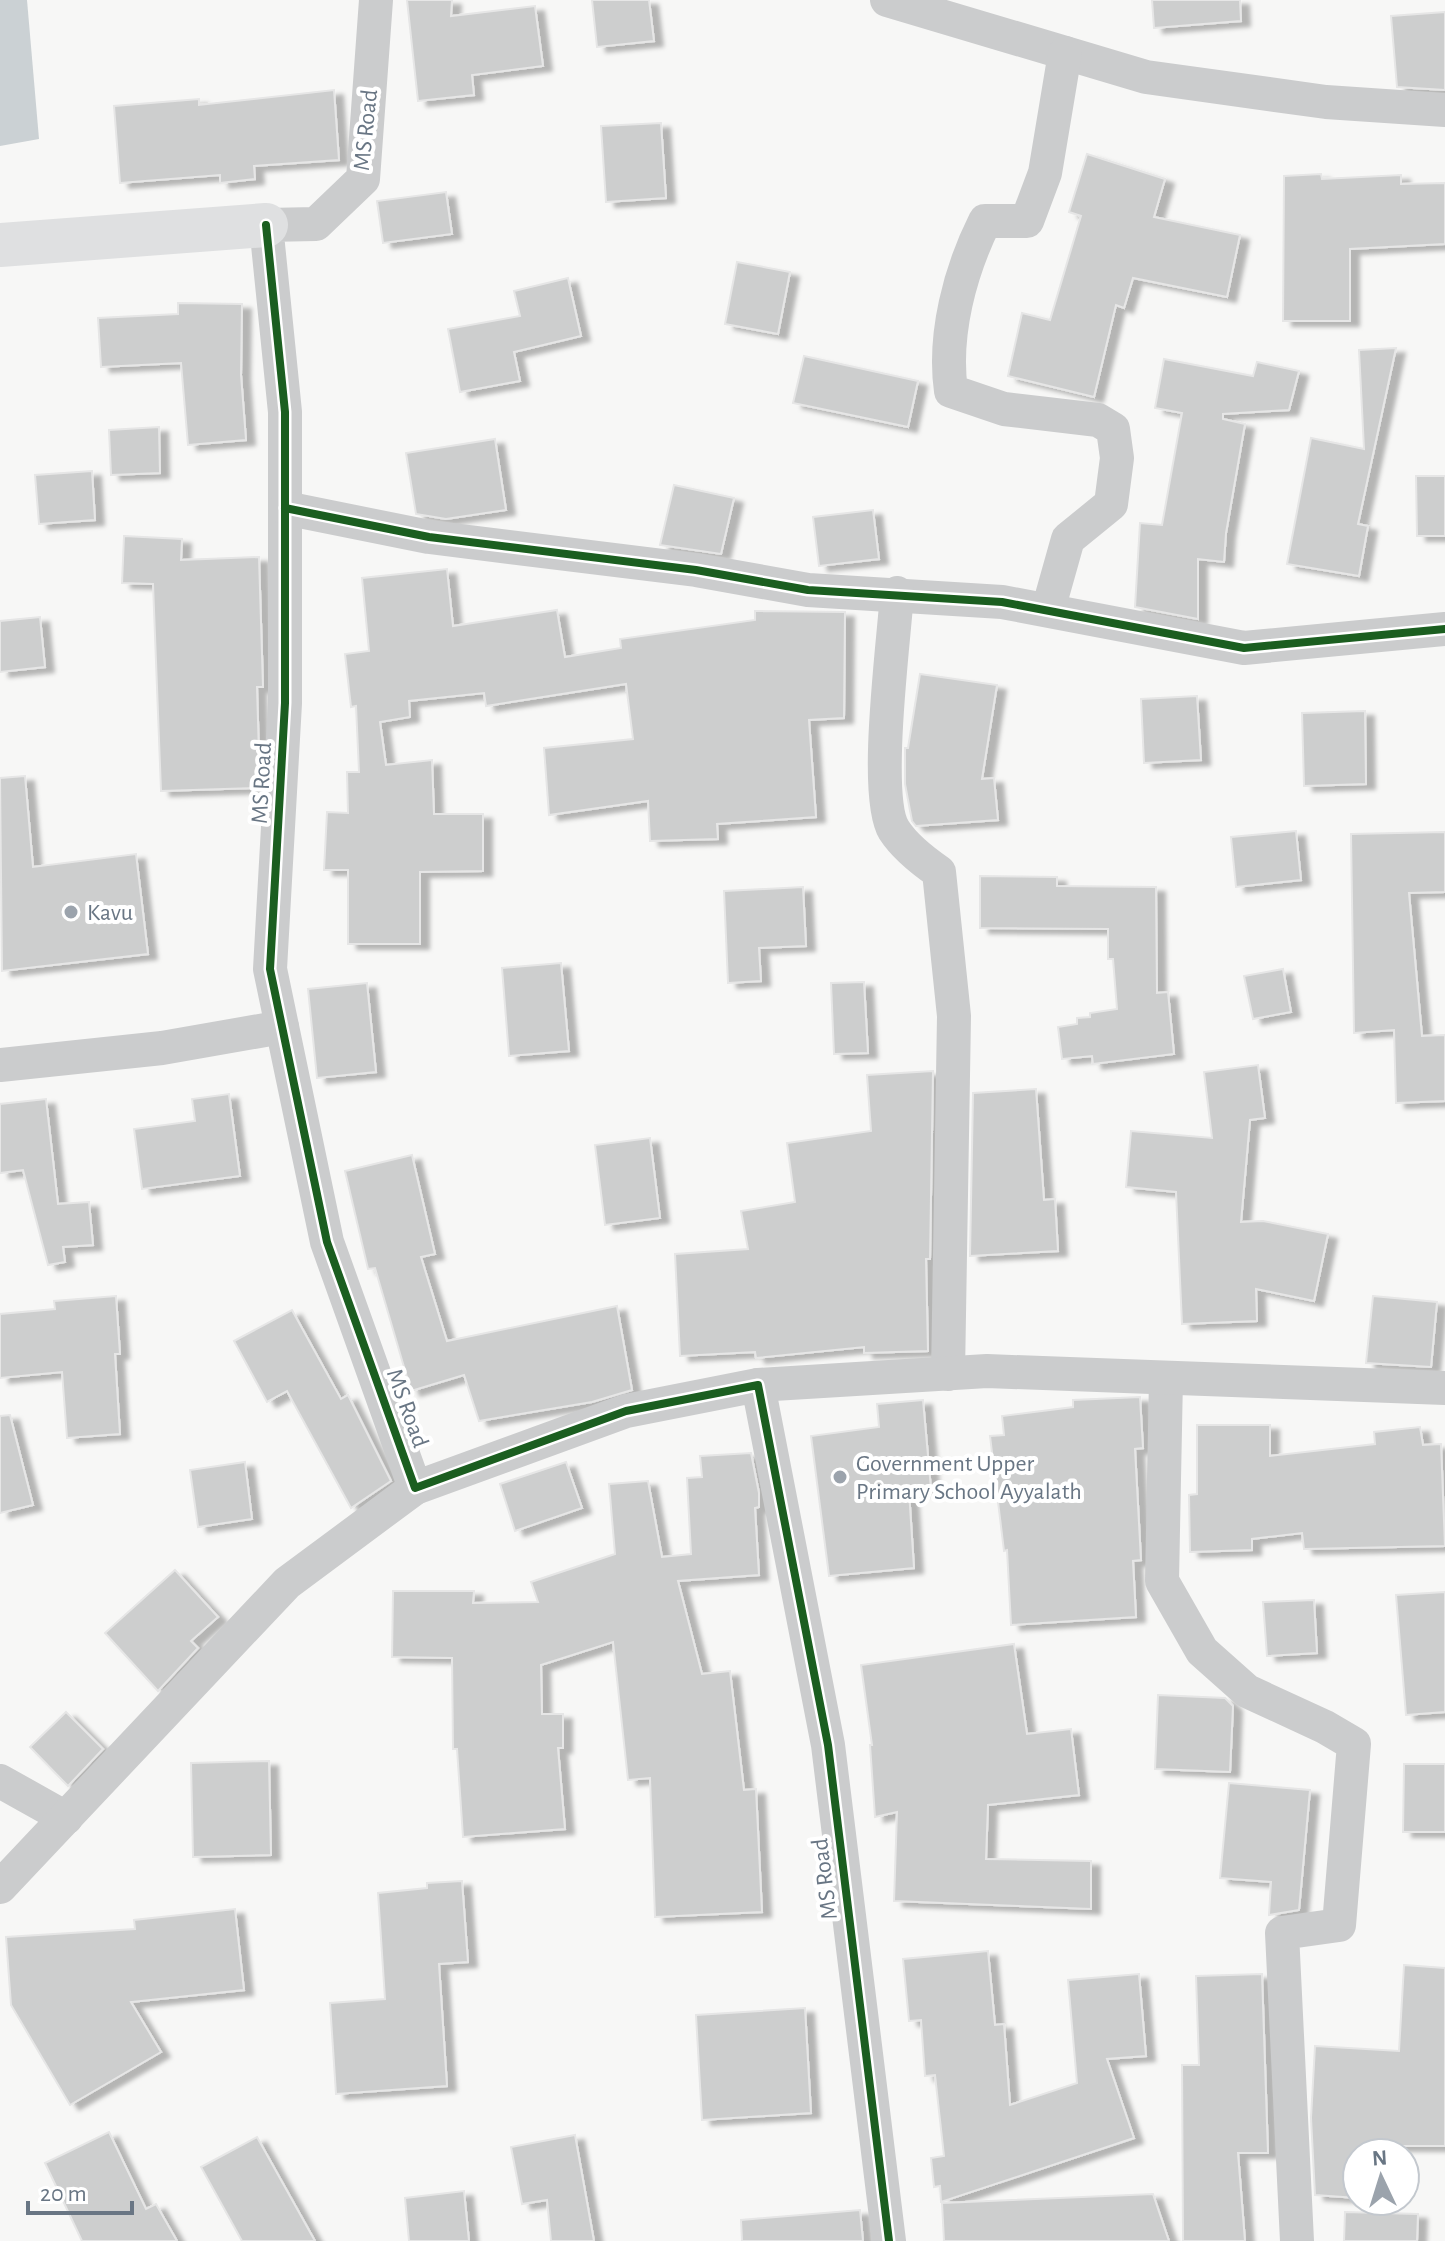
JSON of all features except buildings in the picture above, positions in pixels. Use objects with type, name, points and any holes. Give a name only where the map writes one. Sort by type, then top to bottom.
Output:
[{"type":"street","name":"MS Road","points":[[376,0],[363,179],[316,224],[266,225],[285,412],[285,703],[270,969],[327,1242],[415,1488]]},
{"type":"street","points":[[887,0],[1146,77],[1326,102],[1445,110]]},
{"type":"street","points":[[1048,610],[1068,539],[1111,504],[1117,458],[1113,429],[1098,420],[1004,409],[951,391],[947,364],[966,260],[985,221],[1027,221],[1045,173],[1065,53]]},
{"type":"street","points":[[0,245],[266,225]]},
{"type":"street","points":[[285,508],[429,537],[696,570],[808,590],[897,593],[1002,602],[1244,648],[1445,629]]},
{"type":"street","points":[[897,593],[884,795],[893,829],[921,860],[939,872],[954,1016],[948,1374]]},
{"type":"street","points":[[0,1065],[162,1048],[282,1027]]},
{"type":"street","points":[[0,1887],[287,1583],[415,1488],[626,1411],[758,1385],[987,1371],[1445,1388]]},
{"type":"street","points":[[1166,1378],[1162,1581],[1202,1651],[1247,1691],[1354,1744],[1339,1925],[1282,1933],[1297,2241]]},
{"type":"street","name":"MS Road","points":[[758,1385],[828,1745],[889,2241]]},
{"type":"street","points":[[0,1781],[66,1818]]},
{"type":"shaded area","points":[[0,0],[27,0],[39,139],[0,146]]},
{"type":"cycle path","points":[[266,225],[285,412],[285,703],[270,969],[327,1242],[415,1488],[626,1411],[758,1385],[828,1745],[889,2241]]},
{"type":"cycle path","points":[[285,508],[429,537],[696,570],[808,590],[1002,602],[1244,648],[1445,629]]},
{"type":"place","name":"Kavu","points":[[71,912]]},
{"type":"place","name":"Government Upper Primary School Ayyalath","points":[[840,1477]]}]
